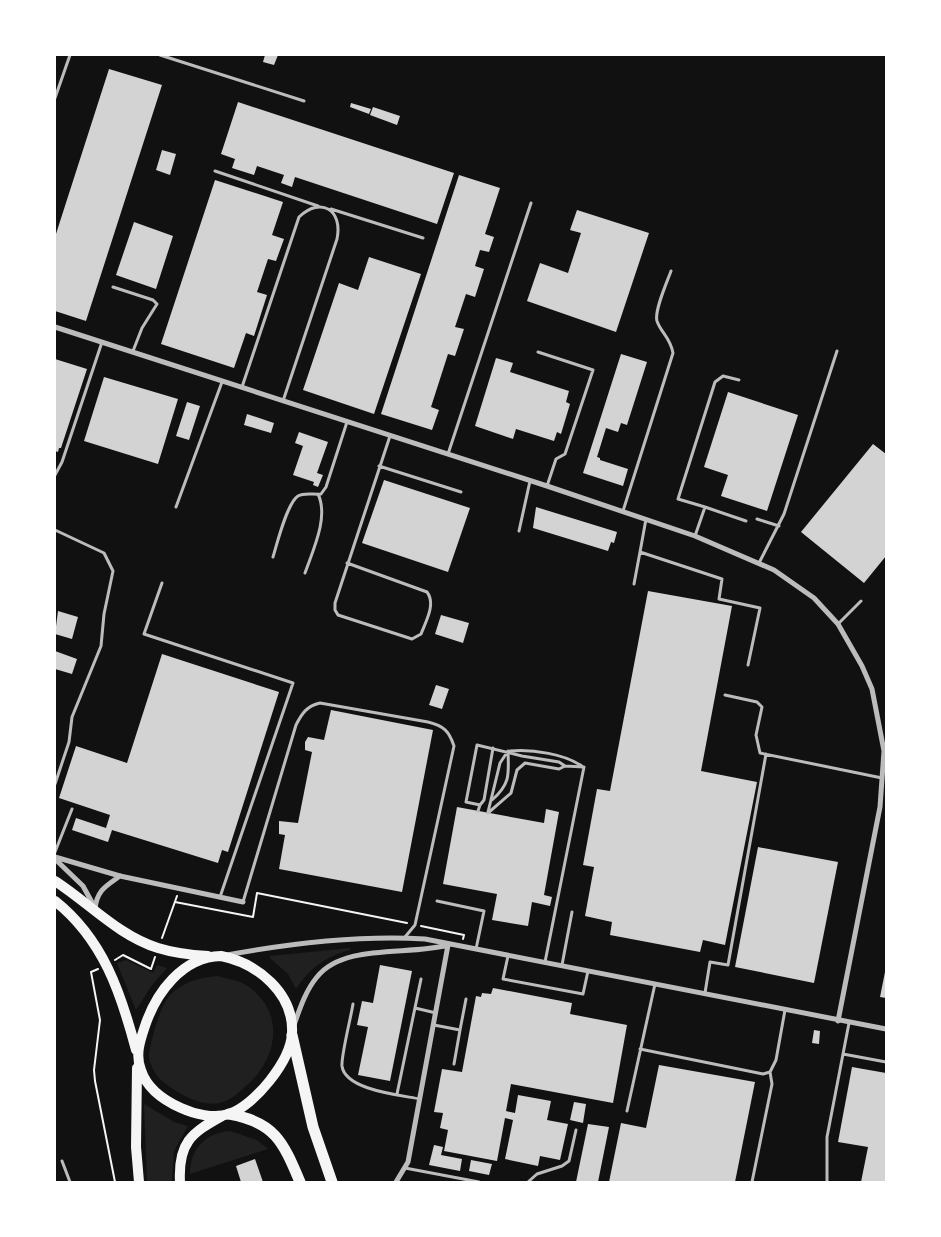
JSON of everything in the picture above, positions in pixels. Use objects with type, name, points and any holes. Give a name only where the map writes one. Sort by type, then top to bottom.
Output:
[{"type":"highway","points":[[55,881],[96,909],[121,930],[153,946],[188,955],[234,959],[253,967],[274,986],[283,1000],[313,1127],[332,1182]]},
{"type":"highway","points":[[55,901],[70,912],[92,938],[107,964],[127,1016],[138,1058],[149,1086],[159,1096],[187,1111],[201,1115],[226,1115],[254,1120],[272,1130],[281,1140],[300,1182]]},
{"type":"highway","points":[[139,1182],[136,1147],[138,1058],[148,1016],[161,991],[193,964],[217,957]]},
{"type":"highway","points":[[180,1182],[184,1149],[190,1137],[197,1129],[247,1104],[269,1082],[281,1064],[292,1033]]},
{"type":"street","points":[[55,327],[548,486],[695,536],[759,563],[802,588],[838,624],[852,647],[872,689],[882,732],[884,797],[838,1020]]},
{"type":"street","points":[[55,858],[120,876],[243,902]]},
{"type":"street","points":[[55,858],[83,886],[96,909]]},
{"type":"street","points":[[96,909],[96,897],[100,890],[120,876]]},
{"type":"street","points":[[217,957],[298,944],[405,938],[425,939],[886,1029]]},
{"type":"street","points":[[396,1182],[405,1168],[420,1099],[448,945]]},
{"type":"street","points":[[292,1033],[310,987],[322,971],[332,964],[361,955],[429,950],[448,945]]},
{"type":"lane","points":[[55,98],[70,55]]},
{"type":"lane","points":[[160,55],[304,101]]},
{"type":"lane","points":[[215,171],[423,238]]},
{"type":"lane","points":[[448,454],[531,203]]},
{"type":"lane","points":[[242,388],[298,217],[307,208],[319,206]]},
{"type":"lane","points":[[283,401],[337,239],[338,222],[335,214],[328,208]]},
{"type":"lane","points":[[623,511],[673,353],[667,336],[657,322],[656,314],[671,271]]},
{"type":"lane","points":[[113,287],[153,300],[157,304],[154,313],[142,328],[132,352]]},
{"type":"lane","points":[[55,475],[62,462],[102,342]]},
{"type":"lane","points":[[759,563],[779,526],[837,351]]},
{"type":"lane","points":[[538,352],[593,370],[566,454],[556,459],[548,486]]},
{"type":"lane","points":[[739,380],[723,376],[717,379],[678,499],[746,521]]},
{"type":"lane","points":[[176,507],[222,381]]},
{"type":"lane","points":[[272,557],[290,505],[297,496],[321,494],[326,487],[348,421]]},
{"type":"lane","points":[[348,563],[427,592],[431,598],[431,606],[421,634],[412,639],[338,615],[335,603],[379,466],[390,435]]},
{"type":"lane","points":[[379,466],[462,492]]},
{"type":"lane","points":[[519,530],[530,481]]},
{"type":"lane","points":[[305,573],[318,532],[322,511],[318,494]]},
{"type":"lane","points":[[695,536],[704,507]]},
{"type":"lane","points":[[634,584],[646,519]]},
{"type":"lane","points":[[757,519],[779,526]]},
{"type":"lane","points":[[55,530],[104,553],[112,571],[104,614],[102,646],[72,717],[69,742],[55,784]]},
{"type":"lane","points":[[640,552],[722,578],[719,599],[760,608],[748,665]]},
{"type":"lane","points":[[162,583],[144,634],[293,683],[220,897]]},
{"type":"lane","points":[[838,624],[861,601]]},
{"type":"lane","points":[[725,695],[757,702],[762,707],[757,740],[760,753],[883,778]]},
{"type":"lane","points":[[243,902],[296,725],[302,713],[312,705],[320,703],[428,722],[441,725],[450,733],[454,746],[415,925],[405,938]]},
{"type":"lane","points":[[480,805],[466,802],[477,745],[508,751],[522,756],[559,762],[565,766],[584,768]]},
{"type":"lane","points":[[478,811],[484,800],[493,748]]},
{"type":"lane","points":[[508,751],[522,750],[574,760],[584,768]]},
{"type":"lane","points":[[492,800],[504,789],[508,770],[508,751]]},
{"type":"lane","points":[[508,751],[500,764],[488,813],[511,793],[520,765],[525,763],[559,769],[565,766]]},
{"type":"lane","points":[[705,993],[710,962],[728,965],[766,754]]},
{"type":"lane","points":[[546,962],[584,768]]},
{"type":"lane","points":[[55,852],[72,809]]},
{"type":"lane","points":[[437,902],[484,911],[476,949]]},
{"type":"lane","points":[[562,965],[572,912]]},
{"type":"lane","points":[[508,955],[503,979],[583,994],[588,970]]},
{"type":"lane","points":[[397,1094],[421,979]]},
{"type":"lane","points":[[627,1111],[655,984]]},
{"type":"lane","points":[[454,1064],[466,999]]},
{"type":"lane","points":[[353,1004],[342,1066],[347,1076],[358,1085],[420,1099]]},
{"type":"lane","points":[[415,1008],[436,1013]]},
{"type":"lane","points":[[752,1182],[772,1084],[770,1072],[776,1060],[785,1010]]},
{"type":"lane","points":[[827,1182],[827,1137],[848,1023]]},
{"type":"lane","points":[[434,1025],[460,1030]]},
{"type":"lane","points":[[640,1049],[763,1074],[770,1072]]},
{"type":"lane","points":[[842,1054],[886,1062]]},
{"type":"lane","points":[[528,1182],[537,1174],[562,1166],[569,1161],[576,1130]]},
{"type":"lane","points":[[62,1161],[70,1182]]},
{"type":"lane","points":[[405,1168],[479,1182]]},
{"type":"path","points":[[175,902],[253,916],[257,893],[464,935],[461,946]]},
{"type":"path","points":[[91,972],[100,1020],[94,1070],[95,1081],[115,1182]]},
{"type":"shaded area","points":[[350,948],[350,950],[333,956],[319,964],[296,989],[288,974],[270,958],[270,956]]},
{"type":"shaded area","points":[[126,960],[153,973],[157,965],[167,968],[152,985],[136,1010],[117,963]]},
{"type":"shaded area","points":[[217,976],[242,983],[261,998],[268,1009],[272,1022],[273,1036],[271,1049],[257,1074],[231,1098],[212,1104],[188,1098],[167,1085],[155,1072],[149,1057],[155,1027],[167,999],[177,989],[189,982]]},
{"type":"shaded area","points":[[144,1104],[174,1122],[188,1126],[174,1151],[172,1182],[147,1182]]},
{"type":"shaded area","points":[[230,1131],[257,1140],[268,1149],[190,1174],[193,1157],[201,1144],[213,1135]]},
{"type":"building","points":[[265,55],[278,55],[274,65],[263,62]]},
{"type":"building","points":[[109,69],[162,85],[86,321],[55,311],[55,237]]},
{"type":"building","points":[[238,102],[454,173],[437,224],[295,177],[292,187],[281,183],[284,175],[257,166],[254,175],[232,168],[235,159],[221,154]]},
{"type":"building","points":[[351,103],[371,109],[369,114],[350,107]]},
{"type":"building","points":[[373,107],[400,116],[397,125],[370,115]]},
{"type":"building","points":[[162,150],[176,154],[170,175],[156,170]]},
{"type":"building","points":[[459,175],[500,188],[485,234],[494,237],[489,252],[480,250],[475,266],[484,269],[475,297],[466,294],[455,327],[464,329],[455,356],[448,354],[431,407],[439,410],[432,430],[381,414]]},
{"type":"building","points":[[215,180],[283,202],[272,235],[284,239],[276,261],[268,259],[257,292],[267,295],[254,336],[246,333],[234,368],[161,344]]},
{"type":"building","points":[[577,210],[649,233],[616,332],[527,301],[540,263],[568,273],[581,233],[570,230]]},
{"type":"building","points":[[134,222],[173,236],[156,289],[116,275]]},
{"type":"building","points":[[369,257],[421,274],[374,414],[303,390],[339,283],[358,290]]},
{"type":"building","points":[[621,354],[647,362],[627,425],[621,423],[618,432],[606,428],[597,457],[600,460],[628,469],[623,486],[583,473]]},
{"type":"building","points":[[496,358],[513,363],[510,372],[569,391],[566,402],[570,404],[561,434],[557,432],[554,441],[516,429],[513,439],[475,426]]},
{"type":"building","points":[[55,359],[87,369],[61,448],[59,448],[58,452],[55,451]]},
{"type":"building","points":[[104,377],[178,399],[158,464],[84,441]]},
{"type":"building","points":[[728,392],[798,415],[767,511],[721,496],[728,475],[704,467]]},
{"type":"building","points":[[187,402],[200,406],[189,440],[176,436]]},
{"type":"building","points":[[247,414],[274,423],[271,433],[244,425]]},
{"type":"building","points":[[299,432],[328,442],[317,473],[323,475],[318,487],[313,485],[314,482],[293,475],[303,446],[295,443]]},
{"type":"building","points":[[873,444],[886,454],[886,556],[864,583],[801,532]]},
{"type":"building","points":[[384,480],[470,508],[448,572],[362,543]]},
{"type":"building","points":[[536,507],[617,532],[614,543],[611,542],[608,551],[533,528]]},
{"type":"building","points":[[648,591],[732,606],[701,771],[757,782],[725,945],[703,940],[700,952],[610,935],[612,922],[585,916],[594,867],[583,865],[597,789],[610,791]]},
{"type":"building","points":[[58,611],[78,617],[72,639],[55,634]]},
{"type":"building","points":[[441,615],[469,623],[463,643],[435,634]]},
{"type":"building","points":[[55,651],[77,659],[72,674],[55,669]]},
{"type":"building","points":[[162,654],[279,692],[228,852],[222,850],[218,863],[112,830],[108,842],[72,830],[76,818],[106,828],[110,815],[59,798],[76,746],[127,763]]},
{"type":"building","points":[[436,685],[449,689],[442,709],[429,705]]},
{"type":"building","points":[[331,710],[433,730],[402,892],[279,869],[285,835],[279,834],[279,821],[298,823],[312,752],[305,750],[305,742],[308,737],[324,740]]},
{"type":"building","points":[[457,807],[544,823],[546,809],[559,812],[544,895],[552,897],[550,906],[532,902],[528,926],[492,920],[497,894],[443,884]]},
{"type":"building","points":[[758,847],[838,862],[814,983],[735,967]]},
{"type":"building","points":[[380,965],[412,971],[390,1081],[358,1075],[368,1027],[357,1025],[362,1001],[373,1003]]},
{"type":"building","points":[[886,972],[886,998],[880,997]]},
{"type":"building","points":[[493,988],[572,1003],[570,1014],[627,1025],[613,1103],[511,1084],[506,1111],[515,1113],[518,1095],[551,1101],[547,1120],[568,1124],[560,1160],[540,1156],[538,1166],[505,1159],[513,1120],[505,1118],[497,1161],[444,1151],[448,1130],[440,1128],[443,1113],[434,1112],[442,1069],[462,1072],[476,996],[481,997],[482,993],[491,994]]},
{"type":"building","points":[[814,1030],[820,1031],[819,1044],[812,1043]]},
{"type":"building","points":[[659,1065],[755,1082],[735,1182],[609,1182],[621,1123],[646,1128]]},
{"type":"building","points":[[852,1067],[886,1073],[886,1182],[861,1182],[868,1147],[838,1142]]},
{"type":"building","points":[[574,1102],[586,1104],[583,1123],[570,1120]]},
{"type":"building","points":[[588,1124],[609,1127],[598,1182],[576,1182]]},
{"type":"building","points":[[434,1145],[443,1147],[441,1155],[462,1159],[460,1171],[429,1165]]},
{"type":"building","points":[[255,1159],[263,1182],[241,1182],[236,1166]]},
{"type":"building","points":[[471,1160],[492,1164],[489,1175],[469,1171]]}]
